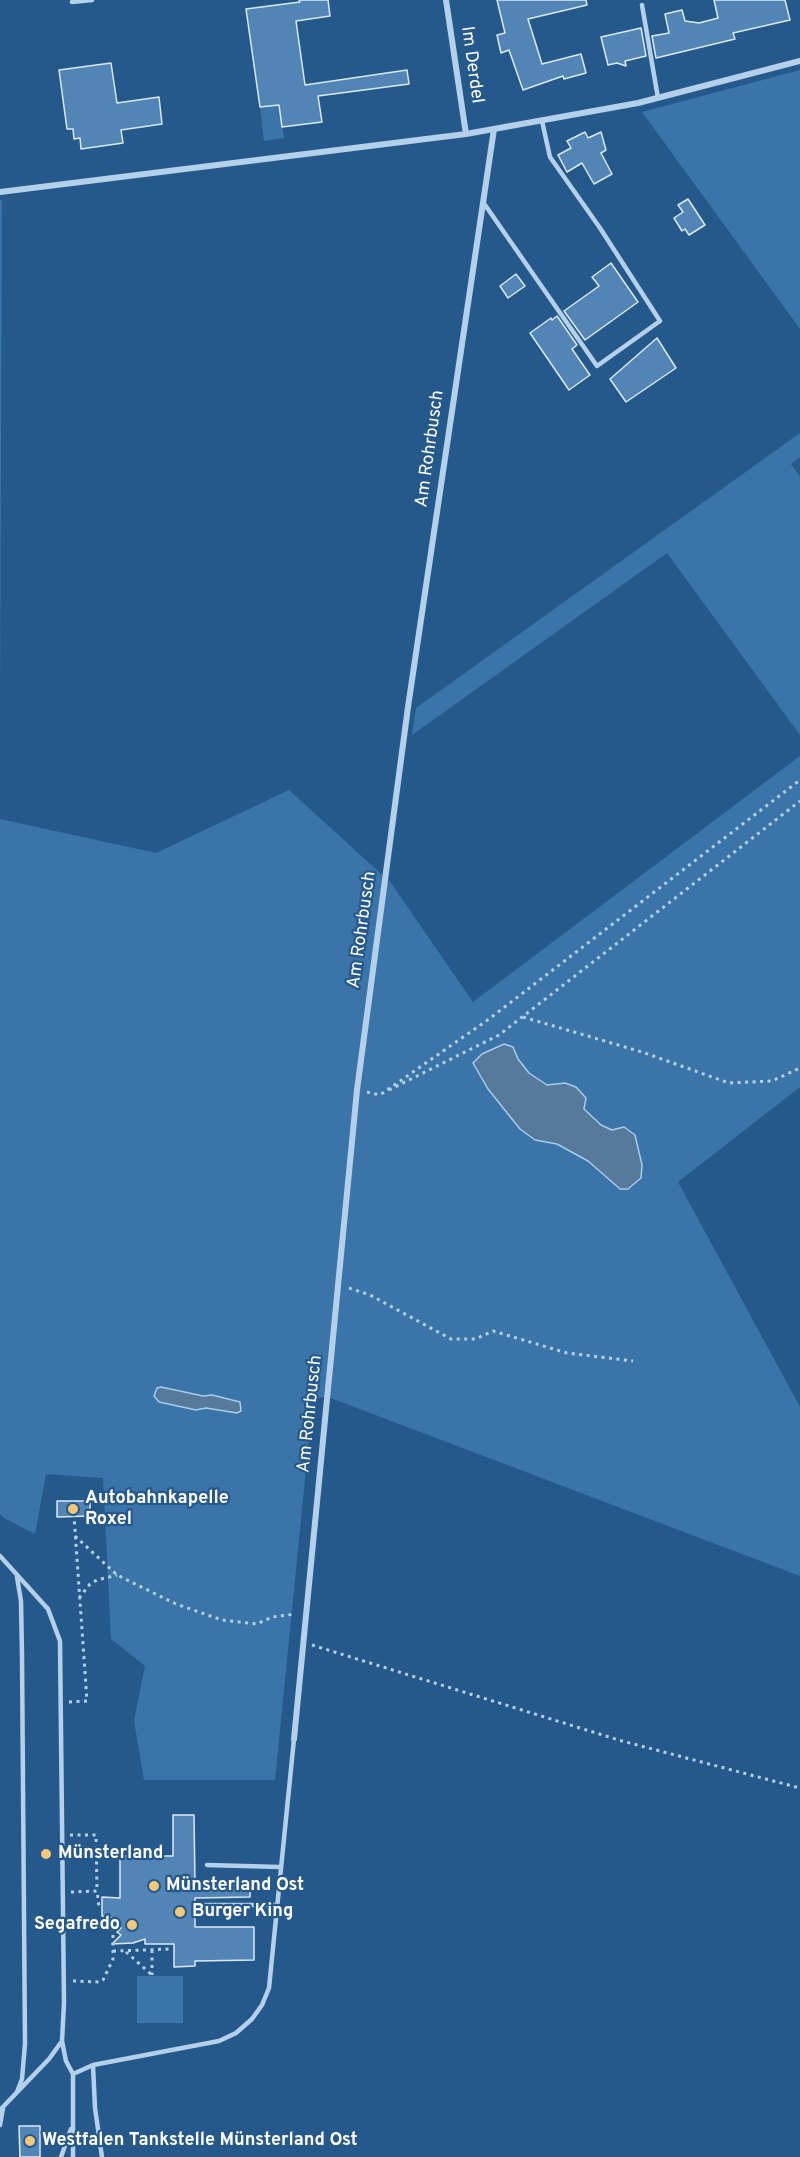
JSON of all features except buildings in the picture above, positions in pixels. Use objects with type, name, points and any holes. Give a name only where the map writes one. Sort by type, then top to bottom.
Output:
[{"type":"street","name":"Im Derdel","points":[[446,0],[466,134]]},
{"type":"street","points":[[0,192],[466,134],[657,98],[800,61]]},
{"type":"street","name":"Am Rohrbusch","points":[[294,1740],[357,1090],[408,707],[494,129]]},
{"type":"lane","points":[[72,2],[92,0]]},
{"type":"lane","points":[[642,5],[657,98]]},
{"type":"lane","points":[[483,202],[597,366],[660,321],[600,228],[550,157],[542,121]]},
{"type":"lane","points":[[0,1556],[48,1609],[60,1641],[62,2042],[66,2061],[73,2074],[73,2157]]},
{"type":"lane","points":[[17,1576],[21,1601],[22,1644],[25,2044],[22,2079],[17,2092]]},
{"type":"lane","points":[[73,2074],[93,2064],[219,2041],[236,2033],[252,2019],[262,2005],[269,1988],[294,1740]]},
{"type":"lane","points":[[207,1865],[280,1867]]},
{"type":"lane","points":[[206,1905],[277,1905]]},
{"type":"lane","points":[[0,2125],[1,2109],[49,2059],[62,2042]]},
{"type":"lane","points":[[93,2064],[95,2108],[102,2157]]},
{"type":"lane","points":[[61,2157],[73,2124]]},
{"type":"path","points":[[380,1095],[489,1018],[800,780]]},
{"type":"path","points":[[357,1090],[380,1095],[499,1035],[800,801]]},
{"type":"path","points":[[523,1017],[642,1052],[729,1083],[772,1082],[800,1068]]},
{"type":"path","points":[[338,1285],[370,1295],[452,1339],[466,1341],[493,1331],[567,1353],[633,1361]]},
{"type":"path","points":[[61,1702],[87,1701],[74,1516]]},
{"type":"path","points":[[75,1536],[117,1575],[176,1604],[222,1620],[257,1624],[272,1617],[306,1613]]},
{"type":"path","points":[[79,1598],[90,1584],[117,1575]]},
{"type":"path","points":[[304,1643],[622,1741],[800,1788]]},
{"type":"path","points":[[62,1836],[96,1835],[97,1891],[99,1907],[102,1908]]},
{"type":"path","points":[[63,1892],[97,1891]]},
{"type":"path","points":[[63,1981],[100,1982],[110,1966],[113,1951],[113,1916]]},
{"type":"path","points":[[113,1951],[172,1949]]},
{"type":"path","points":[[125,1950],[152,1975],[152,1950]]},
{"type":"shaded area","points":[[800,70],[800,329],[642,112]]},
{"type":"shaded area","points":[[279,105],[284,138],[264,141],[260,107]]},
{"type":"shaded area","points":[[0,200],[2,200],[0,705]]},
{"type":"shaded area","points":[[800,433],[800,457],[791,464],[800,476],[800,735],[667,553],[412,735],[416,708]]},
{"type":"shaded area","points":[[800,756],[800,1087],[678,1182],[800,1407],[800,1576],[328,1397],[313,1398],[275,1780],[144,1780],[134,1721],[145,1666],[111,1639],[103,1478],[46,1474],[35,1534],[0,1514],[0,819],[156,853],[289,790],[391,883],[473,1002]],"holes":[[[513,1047],[518,1059],[529,1073],[547,1086],[565,1083],[584,1109],[601,1125],[612,1130],[620,1189],[588,1161],[557,1144],[535,1140],[488,1089],[473,1063]]]},
{"type":"shaded area","points":[[504,1044],[513,1047],[518,1059],[529,1073],[547,1085],[565,1083],[576,1087],[586,1098],[584,1109],[601,1125],[612,1130],[624,1127],[635,1135],[642,1165],[641,1178],[628,1189],[620,1189],[588,1161],[557,1144],[535,1140],[520,1129],[488,1089],[473,1063],[482,1054]]},
{"type":"shaded area","points":[[157,1388],[240,1402],[241,1411],[237,1413],[206,1408],[196,1410],[159,1402],[154,1396]]},
{"type":"shaded area","points":[[137,1976],[183,1976],[183,2023],[137,2023]]},
{"type":"place","name":"Autobahnkapelle Roxel","points":[[73,1509]]},
{"type":"place","name":"Münsterland","points":[[46,1854]]},
{"type":"place","name":"Münsterland Ost","points":[[154,1886]]},
{"type":"place","name":"Burger King","points":[[180,1912]]},
{"type":"place","name":"Segafredo","points":[[132,1925]]},
{"type":"place","name":"Westfalen Tankstelle Münsterland Ost","points":[[30,2141]]}]
